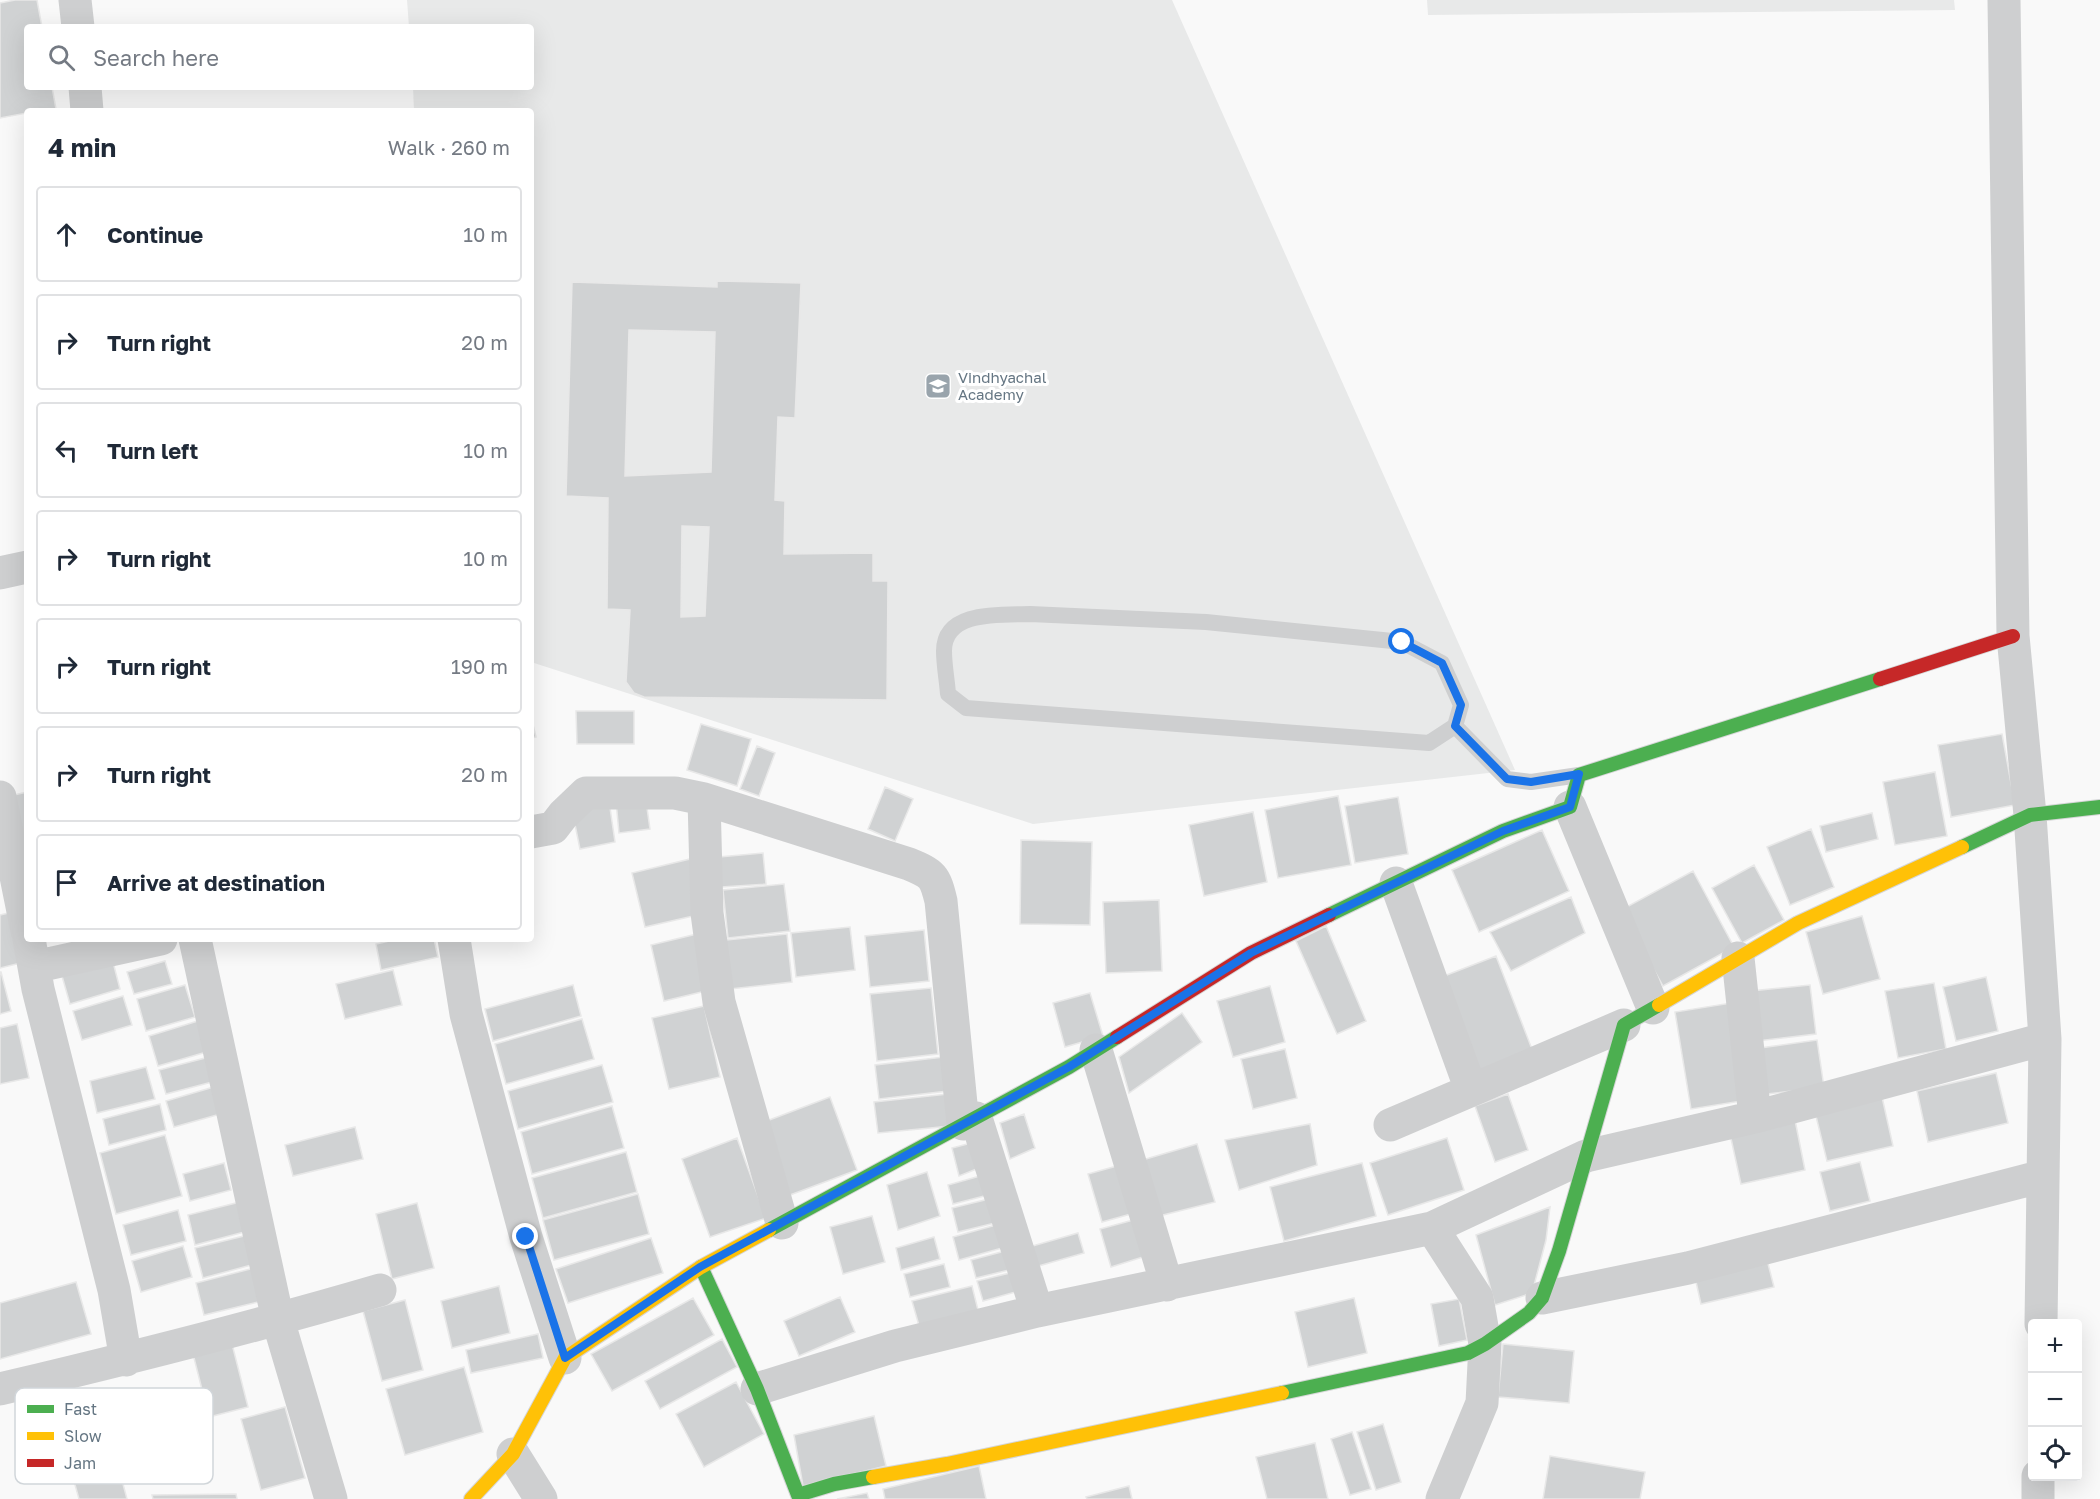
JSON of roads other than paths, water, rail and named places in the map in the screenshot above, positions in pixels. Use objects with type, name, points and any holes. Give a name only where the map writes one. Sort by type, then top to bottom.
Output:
[{"type":"street","points":[[75,0],[78,24]]},
{"type":"street","points":[[2004,0],[2013,636],[2031,815],[2045,1039],[2041,1319]]},
{"type":"street","points":[[85,90],[87,108]]},
{"type":"street","points":[[0,573],[24,568]]},
{"type":"street","points":[[1653,1008],[1570,807],[1579,774],[2013,636]]},
{"type":"street","points":[[534,831],[553,828],[586,793],[675,793],[704,799],[909,864],[930,873],[937,886],[940,901],[970,1121],[1037,1311]]},
{"type":"street","points":[[0,797],[24,916]]},
{"type":"street","points":[[704,799],[707,913],[719,1002],[782,1223]]},
{"type":"street","points":[[469,1498],[513,1454],[565,1358],[700,1267],[1096,1050],[1251,953],[1503,831],[1570,807]]},
{"type":"street","points":[[1390,1125],[1624,1025],[1798,923],[2031,815],[2100,807]]},
{"type":"street","points":[[1396,883],[1472,1090]]},
{"type":"street","points":[[126,1360],[114,1290],[31,953],[133,942]]},
{"type":"street","points":[[196,942],[278,1320],[331,1499]]},
{"type":"street","points":[[454,942],[466,1014],[526,1237],[565,1358]]},
{"type":"street","points":[[1738,958],[1755,1117]]},
{"type":"street","points":[[700,1267],[757,1389],[790,1497],[834,1484],[946,1464],[1457,1356],[1485,1344],[1529,1313],[1542,1298],[1559,1251],[1624,1025]]},
{"type":"street","points":[[757,1389],[895,1346],[1037,1311],[1167,1286],[1432,1228],[1586,1156],[1755,1117],[2045,1039]]},
{"type":"street","points":[[1096,1050],[1167,1286]]},
{"type":"street","points":[[1542,1298],[1688,1268],[2043,1176]]},
{"type":"street","points":[[1432,1228],[1477,1298],[1485,1344],[1482,1403],[1442,1499]]},
{"type":"street","points":[[0,1389],[126,1360],[278,1320],[380,1290]]},
{"type":"street","points":[[513,1454],[541,1499]]},
{"type":"street","points":[[2038,1481],[2038,1499]]},
{"type":"lane","points":[[1030,614],[1206,622],[1402,642],[1442,663],[1461,705],[1455,726],[1429,743],[966,708],[948,694],[944,649],[951,629],[973,617],[1030,614]]},
{"type":"lane","points":[[1455,726],[1507,779],[1531,782],[1579,774]]},
{"type":"place","name":"Vindhyachal Academy","points":[[938,386]]}]
